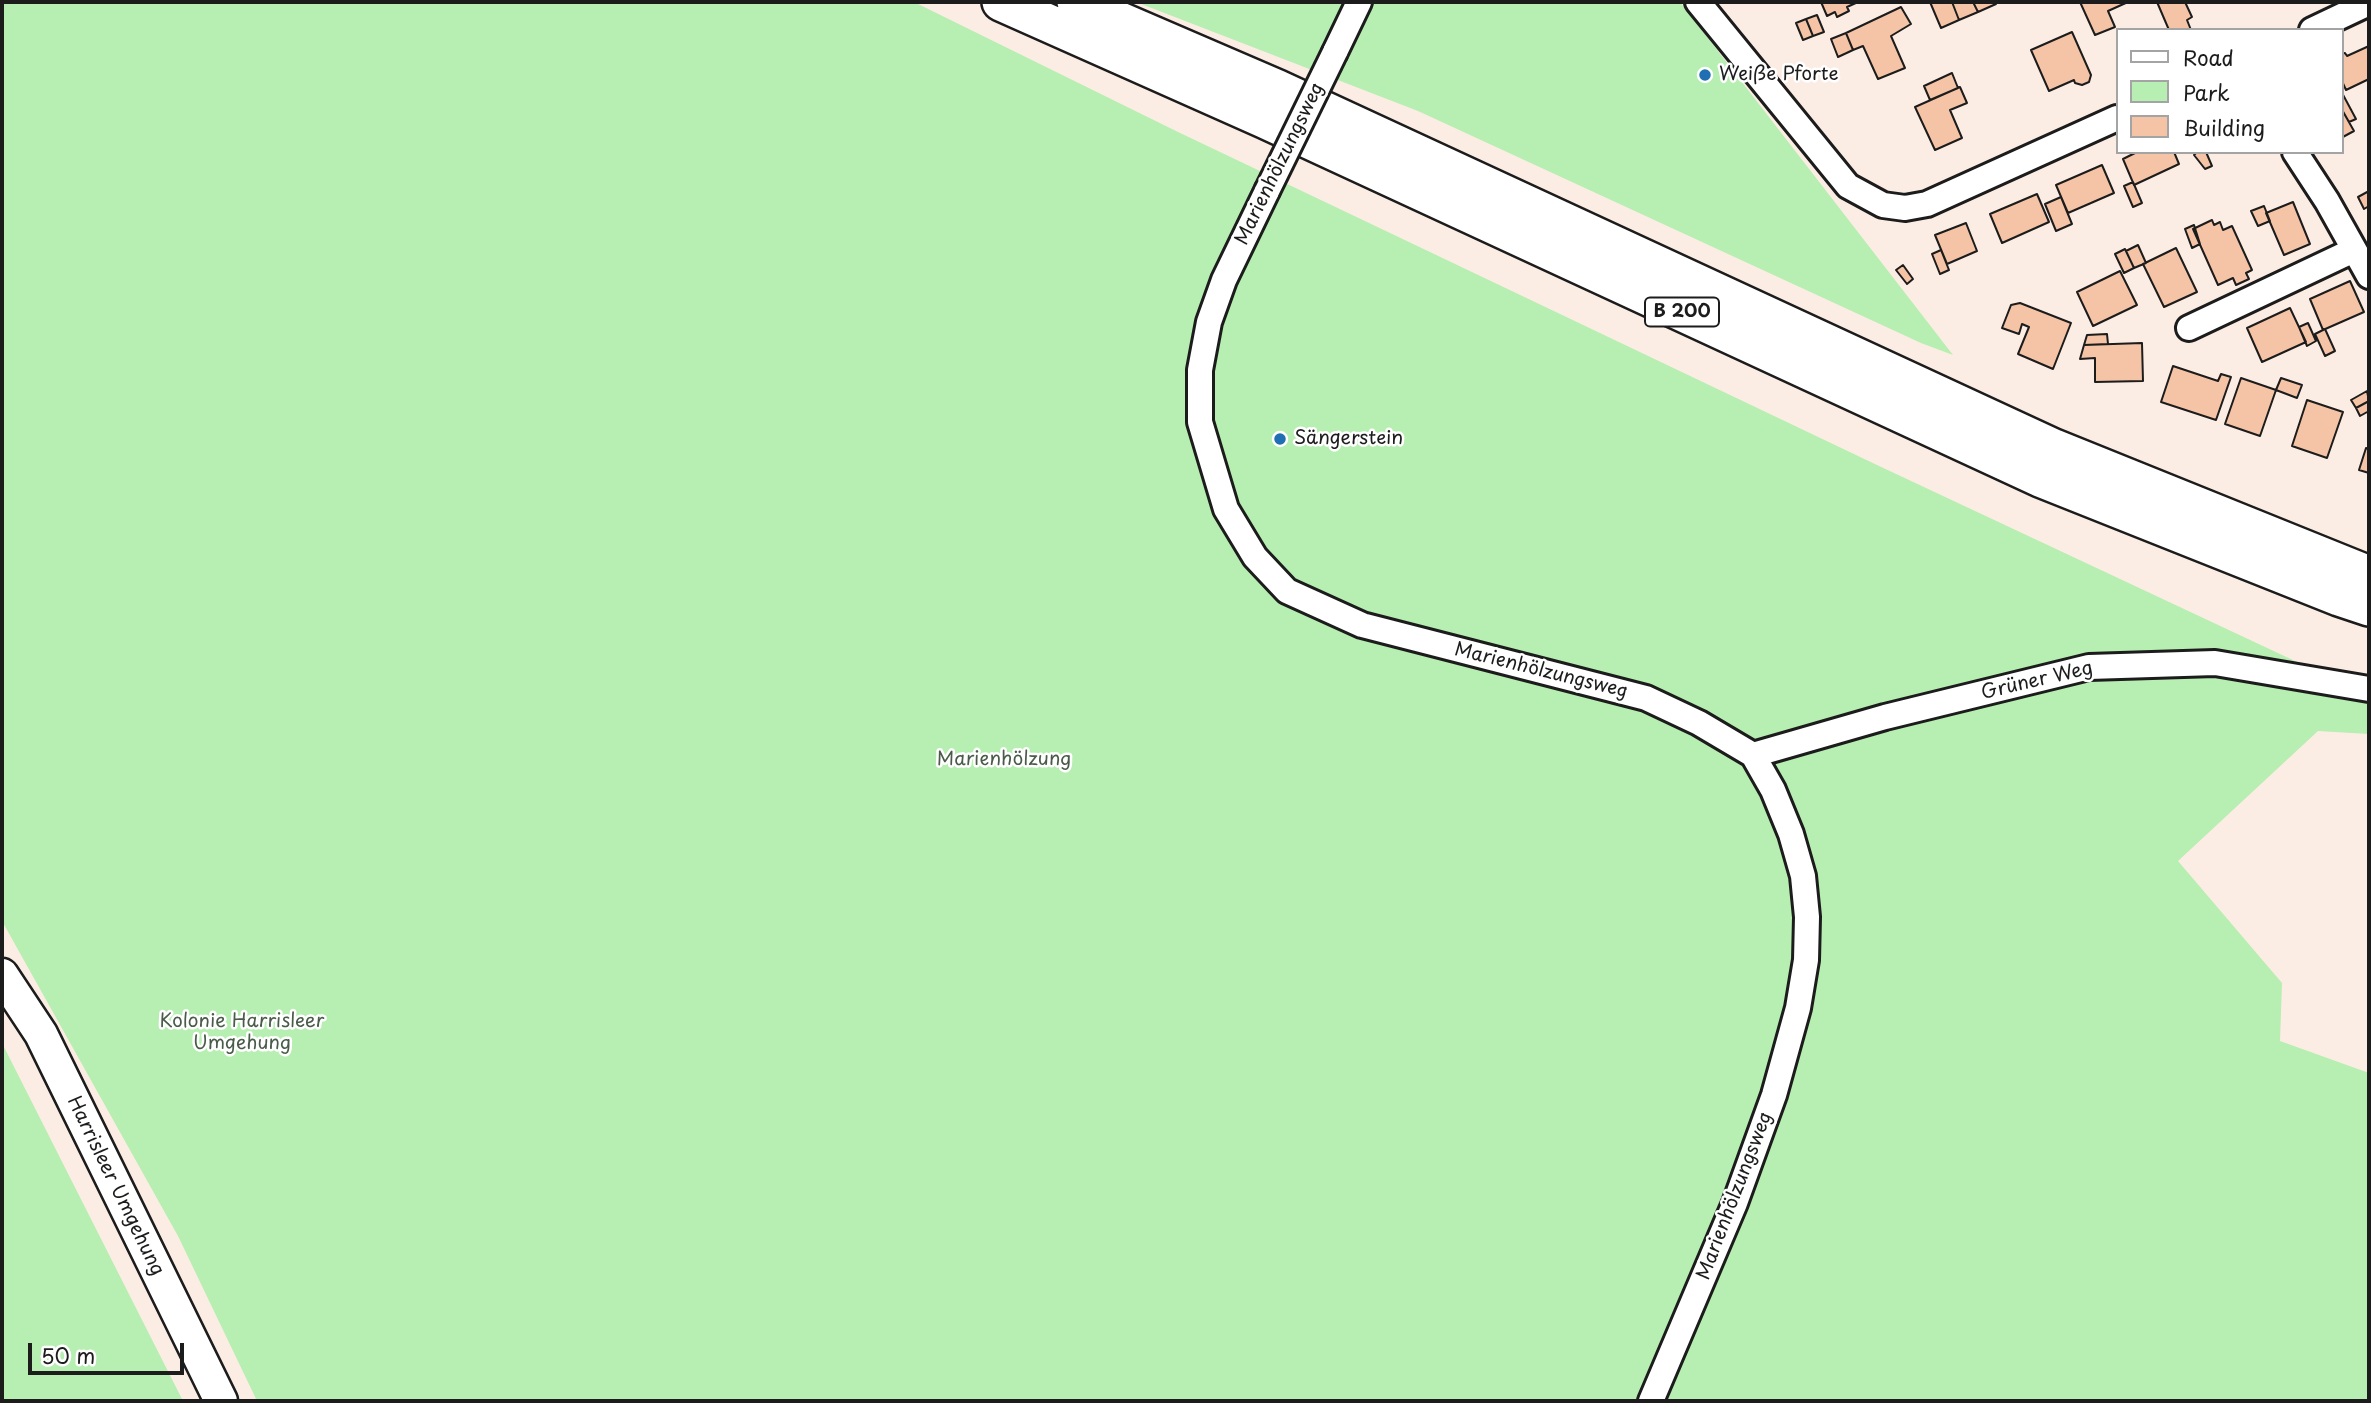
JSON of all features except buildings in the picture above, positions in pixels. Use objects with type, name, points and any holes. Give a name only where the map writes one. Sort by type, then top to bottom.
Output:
[{"type":"highway","name":"B 200","points":[[1001,2],[1276,124],[2040,478],[2369,607]]},
{"type":"highway","name":"B 200","points":[[1076,2],[1291,94],[2054,448],[2369,575]]},
{"type":"main road","name":"Harrisleer Umgehung","points":[[2,975],[41,1034],[221,1401]]},
{"type":"street","name":"Marienhölzungsweg","points":[[1359,2],[1224,280],[1209,322],[1200,370],[1200,422],[1226,509],[1255,558],[1287,591],[1362,625],[1646,698],[1699,723],[1753,755],[1773,790],[1791,834],[1803,876],[1807,917],[1806,960],[1798,1008],[1774,1096],[1735,1203],[1651,1401]]},
{"type":"street","points":[[1699,2],[1848,186],[1883,205],[1905,208],[1927,204],[2116,118]]},
{"type":"street","points":[[2316,28],[2369,3]]},
{"type":"street","points":[[2296,154],[2327,201],[2369,276]]},
{"type":"street","points":[[2189,328],[2354,250]]},
{"type":"street","name":"Grüner Weg","points":[[1753,755],[1885,717],[2089,667],[2215,663],[2369,689]]},
{"type":"green space","name":"Marienhölzung","points":[[2,2],[914,2],[1176,131],[1877,465],[2312,669],[2369,692],[2369,734],[2318,731],[2178,861],[2282,983],[2280,1041],[2369,1073],[2369,1401],[257,1401],[178,1236],[2,921]]},
{"type":"green space","points":[[1136,2],[1680,2],[1953,355],[1921,343],[1418,111]]},
{"type":"green space","points":[[2,1043],[183,1401],[2,1401]]},
{"type":"place","name":"Weiße Pforte","points":[[1705,75]]},
{"type":"place","name":"Sängerstein","points":[[1280,439]]},
{"type":"park label","name":"Kolonie Harrisleer Umgehung","points":[[242,1033]]}]
